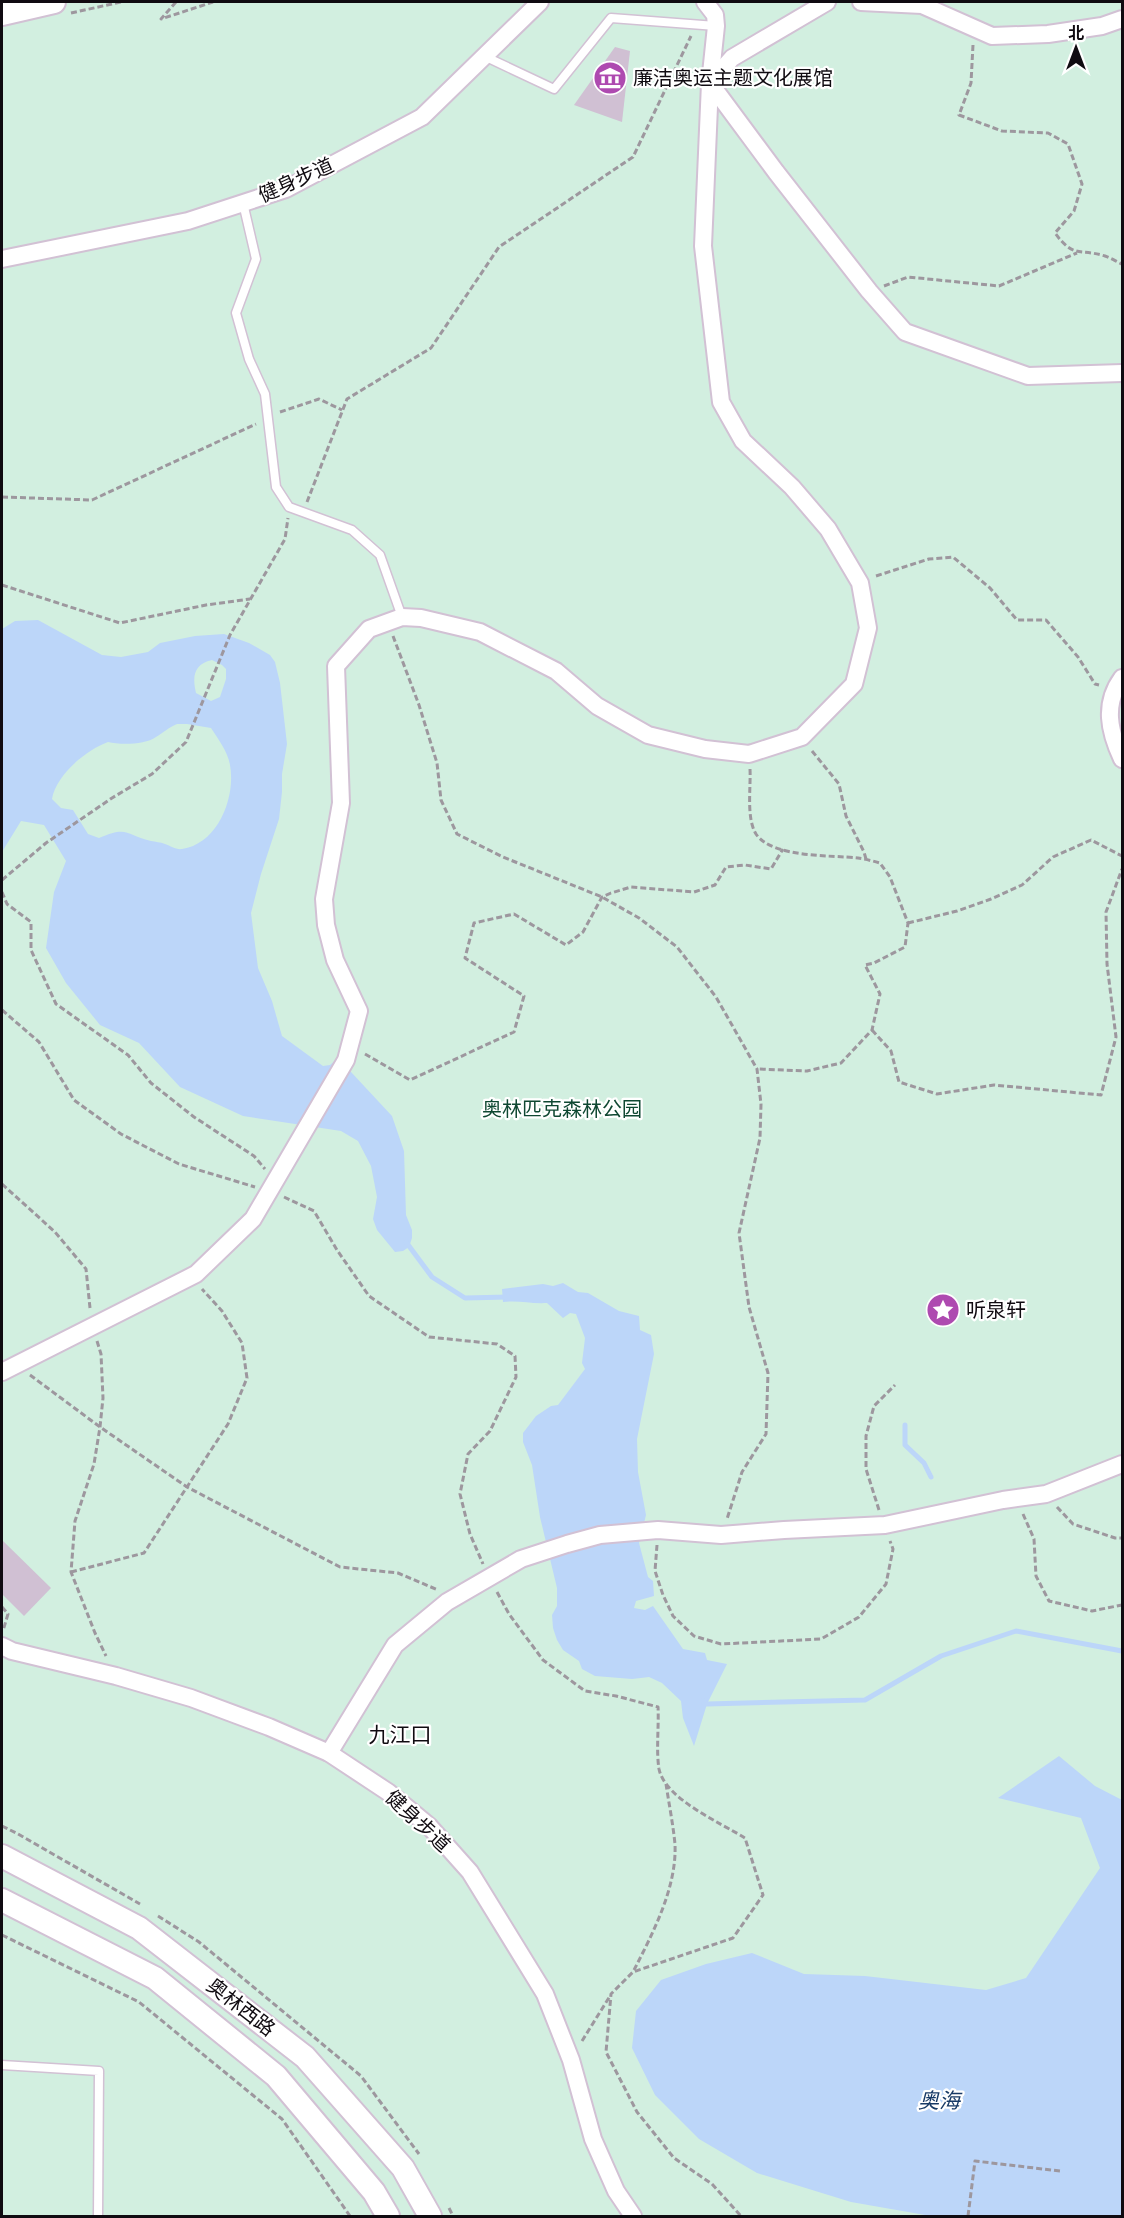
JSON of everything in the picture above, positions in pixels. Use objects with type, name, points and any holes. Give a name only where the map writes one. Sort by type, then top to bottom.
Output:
[{"type":"main road","points":[[2,14],[54,2]]},
{"type":"main road","name":"奥林西路","points":[[2,1856],[139,1928],[305,2057],[403,2168],[430,2217]]},
{"type":"main road","name":"奥林西路","points":[[2,1900],[155,1978],[276,2076],[374,2192],[388,2217]]},
{"type":"street","name":"健身步道","points":[[2,259],[188,221],[286,189],[422,117],[540,2]]},
{"type":"street","points":[[2,1372],[191,1277],[253,1219],[304,1134],[348,1053],[359,1011],[335,960],[326,925],[324,899],[341,803],[336,666],[369,629],[395,619],[422,618],[480,632],[556,671],[597,706],[648,735],[705,749],[748,754],[802,737],[855,684],[868,628],[860,583],[828,529],[792,487],[743,441],[721,402],[703,246],[710,83],[716,26],[715,15],[705,2]]},
{"type":"street","points":[[710,83],[732,58],[827,2]]},
{"type":"street","points":[[861,2],[922,5],[992,36],[1048,34],[1102,26],[1122,19]]},
{"type":"street","points":[[710,83],[869,291],[905,332],[1028,376],[1122,373]]},
{"type":"street","points":[[1118,684],[1109,715],[1116,746],[1122,759]]},
{"type":"street","points":[[329,1753],[396,1645],[454,1598],[521,1559],[600,1535],[652,1531],[722,1535],[891,1524],[1010,1499],[1046,1494],[1122,1464]]},
{"type":"street","name":"健身步道","points":[[2,1646],[12,1651],[116,1676],[191,1698],[269,1727],[329,1753],[388,1792],[429,1826],[470,1872],[545,1994],[570,2061],[593,2139],[616,2191],[633,2217]]},
{"type":"lane","points":[[483,56],[555,89],[611,18],[716,26]]},
{"type":"lane","points":[[243,203],[256,259],[236,313],[249,358],[265,394],[276,487],[289,507],[352,530],[380,555],[395,619]]},
{"type":"lane","points":[[2,2065],[99,2071],[98,2217]]},
{"type":"path","points":[[176,2],[161,19],[213,2]]},
{"type":"path","points":[[304,512],[347,399],[430,348],[499,247],[633,157],[691,37],[689,25]]},
{"type":"path","points":[[974,28],[971,83],[959,115],[1002,131],[1048,133],[1068,144],[1082,184],[1074,211],[1055,233],[1064,246],[1077,253],[1104,256],[1122,264]]},
{"type":"path","points":[[869,291],[908,277],[999,286],[1077,253]]},
{"type":"path","points":[[267,416],[319,399],[342,410]]},
{"type":"path","points":[[2,497],[92,500],[257,423]]},
{"type":"path","points":[[2,880],[46,843],[152,774],[186,742],[230,635],[285,539],[289,507]]},
{"type":"path","points":[[860,583],[879,574],[929,559],[953,557],[990,588],[1017,620],[1046,620],[1078,657],[1095,684],[1118,684]]},
{"type":"path","points":[[2,585],[120,623],[250,599]]},
{"type":"path","points":[[395,619],[437,763],[441,800],[457,834],[503,858],[602,897],[639,918],[677,947],[716,997],[757,1068],[761,1104],[760,1138],[739,1233],[749,1307],[768,1373],[766,1434],[742,1472],[722,1535]]},
{"type":"path","points":[[802,737],[839,784],[846,816],[866,860]]},
{"type":"path","points":[[748,754],[749,802],[755,833],[766,845],[808,856],[880,863],[890,877],[908,923],[905,947],[874,963],[865,964],[880,994],[873,1030],[841,1063],[807,1071],[757,1068]]},
{"type":"path","points":[[908,923],[991,900],[1022,885],[1053,857],[1091,840],[1122,856]]},
{"type":"path","points":[[348,1053],[410,1080],[514,1032],[524,996],[465,958],[474,923],[514,914],[566,945],[583,932],[602,897],[631,886],[694,892],[716,885],[726,867],[745,865],[771,869],[783,849]]},
{"type":"path","points":[[873,1030],[891,1051],[899,1082],[937,1094],[994,1084],[1101,1095],[1116,1037],[1107,964],[1106,912],[1122,869]]},
{"type":"path","points":[[2,892],[7,904],[31,922],[31,950],[56,1004],[128,1055],[151,1083],[194,1117],[254,1156],[275,1183]]},
{"type":"path","points":[[2,1184],[54,1232],[86,1269],[92,1327],[101,1354],[103,1398],[94,1464],[75,1521],[71,1572],[95,1633],[116,1676]]},
{"type":"path","points":[[71,1572],[144,1553],[228,1424],[247,1378],[242,1343],[222,1311],[191,1277]]},
{"type":"path","points":[[17,1365],[100,1427],[187,1487],[340,1568],[398,1572],[454,1598]]},
{"type":"path","points":[[652,1531],[655,1570],[663,1595],[673,1616],[694,1636],[721,1644],[821,1639],[860,1617],[886,1584],[893,1549],[891,1524],[866,1469],[866,1436],[874,1406],[895,1385]]},
{"type":"path","points":[[1046,1494],[1073,1524],[1115,1538],[1122,1538]]},
{"type":"path","points":[[1010,1499],[1034,1539],[1036,1576],[1049,1601],[1092,1611],[1122,1605]]},
{"type":"path","points":[[2,1607],[8,1614],[2,1635]]},
{"type":"path","points":[[633,1972],[662,1911],[673,1867],[675,1845],[666,1783]]},
{"type":"path","points":[[2,1935],[139,2002],[282,2119],[350,2217]]},
{"type":"path","points":[[570,2061],[611,1994]]},
{"type":"path","points":[[968,2217],[975,2161],[1060,2171]]},
{"type":"green space","name":"奥林匹克森林公园","points":[[2,2],[1122,2],[1122,2216],[2,2216]]},
{"type":"water","points":[[38,620],[102,655],[121,657],[148,652],[160,643],[195,636],[224,634],[249,643],[270,655],[275,662],[280,683],[287,744],[279,819],[251,913],[258,968],[272,1001],[282,1036],[323,1066],[330,1065],[338,1058],[392,1116],[404,1151],[406,1215],[412,1230],[409,1247],[403,1251],[395,1252],[377,1230],[373,1219],[377,1197],[371,1166],[358,1141],[341,1131],[243,1116],[180,1087],[139,1043],[100,1025],[66,983],[46,948],[54,892],[66,861],[44,825],[21,821],[2,852],[2,629],[15,621]],"holes":[[[212,660],[226,669],[226,679],[220,697],[211,701],[196,693],[194,681],[201,664]],[[177,724],[211,728],[225,750],[230,765],[230,791],[222,817],[215,829],[195,845],[178,849],[127,832],[116,832],[99,838],[88,834],[73,810],[61,808],[52,799],[59,781],[73,764],[99,746],[108,742],[126,744],[146,742]]]},
{"type":"water","points":[[563,1283],[578,1292],[588,1293],[619,1311],[639,1316],[640,1330],[651,1335],[654,1354],[637,1439],[638,1472],[646,1515],[639,1543],[648,1577],[653,1581],[654,1596],[636,1601],[634,1608],[645,1610],[653,1606],[683,1649],[705,1653],[707,1660],[727,1664],[707,1704],[694,1746],[683,1718],[681,1701],[662,1683],[649,1677],[632,1679],[595,1676],[582,1669],[579,1661],[563,1650],[553,1628],[552,1615],[557,1606],[557,1588],[540,1517],[532,1465],[523,1442],[523,1433],[536,1416],[551,1406],[558,1405],[585,1369],[582,1363],[585,1338],[576,1314],[570,1313],[563,1318],[547,1303],[503,1302],[502,1289],[543,1284],[553,1286]]},
{"type":"water","name":"奥海","points":[[1059,1756],[1095,1786],[1122,1800],[1122,2216],[931,2216],[851,2202],[757,2173],[699,2139],[655,2095],[632,2048],[636,2011],[661,1980],[706,1964],[752,1953],[804,1974],[865,1976],[986,1990],[1026,1978],[1100,1868],[1081,1818],[998,1798]]},
{"type":"building","name":"廉洁奥运主题文化展馆","points":[[615,47],[630,51],[622,122],[574,105]]},
{"type":"building","points":[[2,1540],[51,1588],[24,1616],[2,1594]]},
{"type":"waterway","points":[[406,1242],[432,1277],[465,1298],[508,1297]]},
{"type":"waterway","points":[[905,1425],[905,1445],[924,1463],[931,1477]]},
{"type":"waterway","points":[[703,1701],[707,1704],[865,1700],[941,1656],[1016,1631],[1122,1651]]},
{"type":"place","name":"廉洁奥运主题文化展馆","points":[[610,78]]},
{"type":"place","name":"听泉轩","points":[[943,1310]]},
{"type":"district","name":"九江口","points":[[400,1735]]}]
